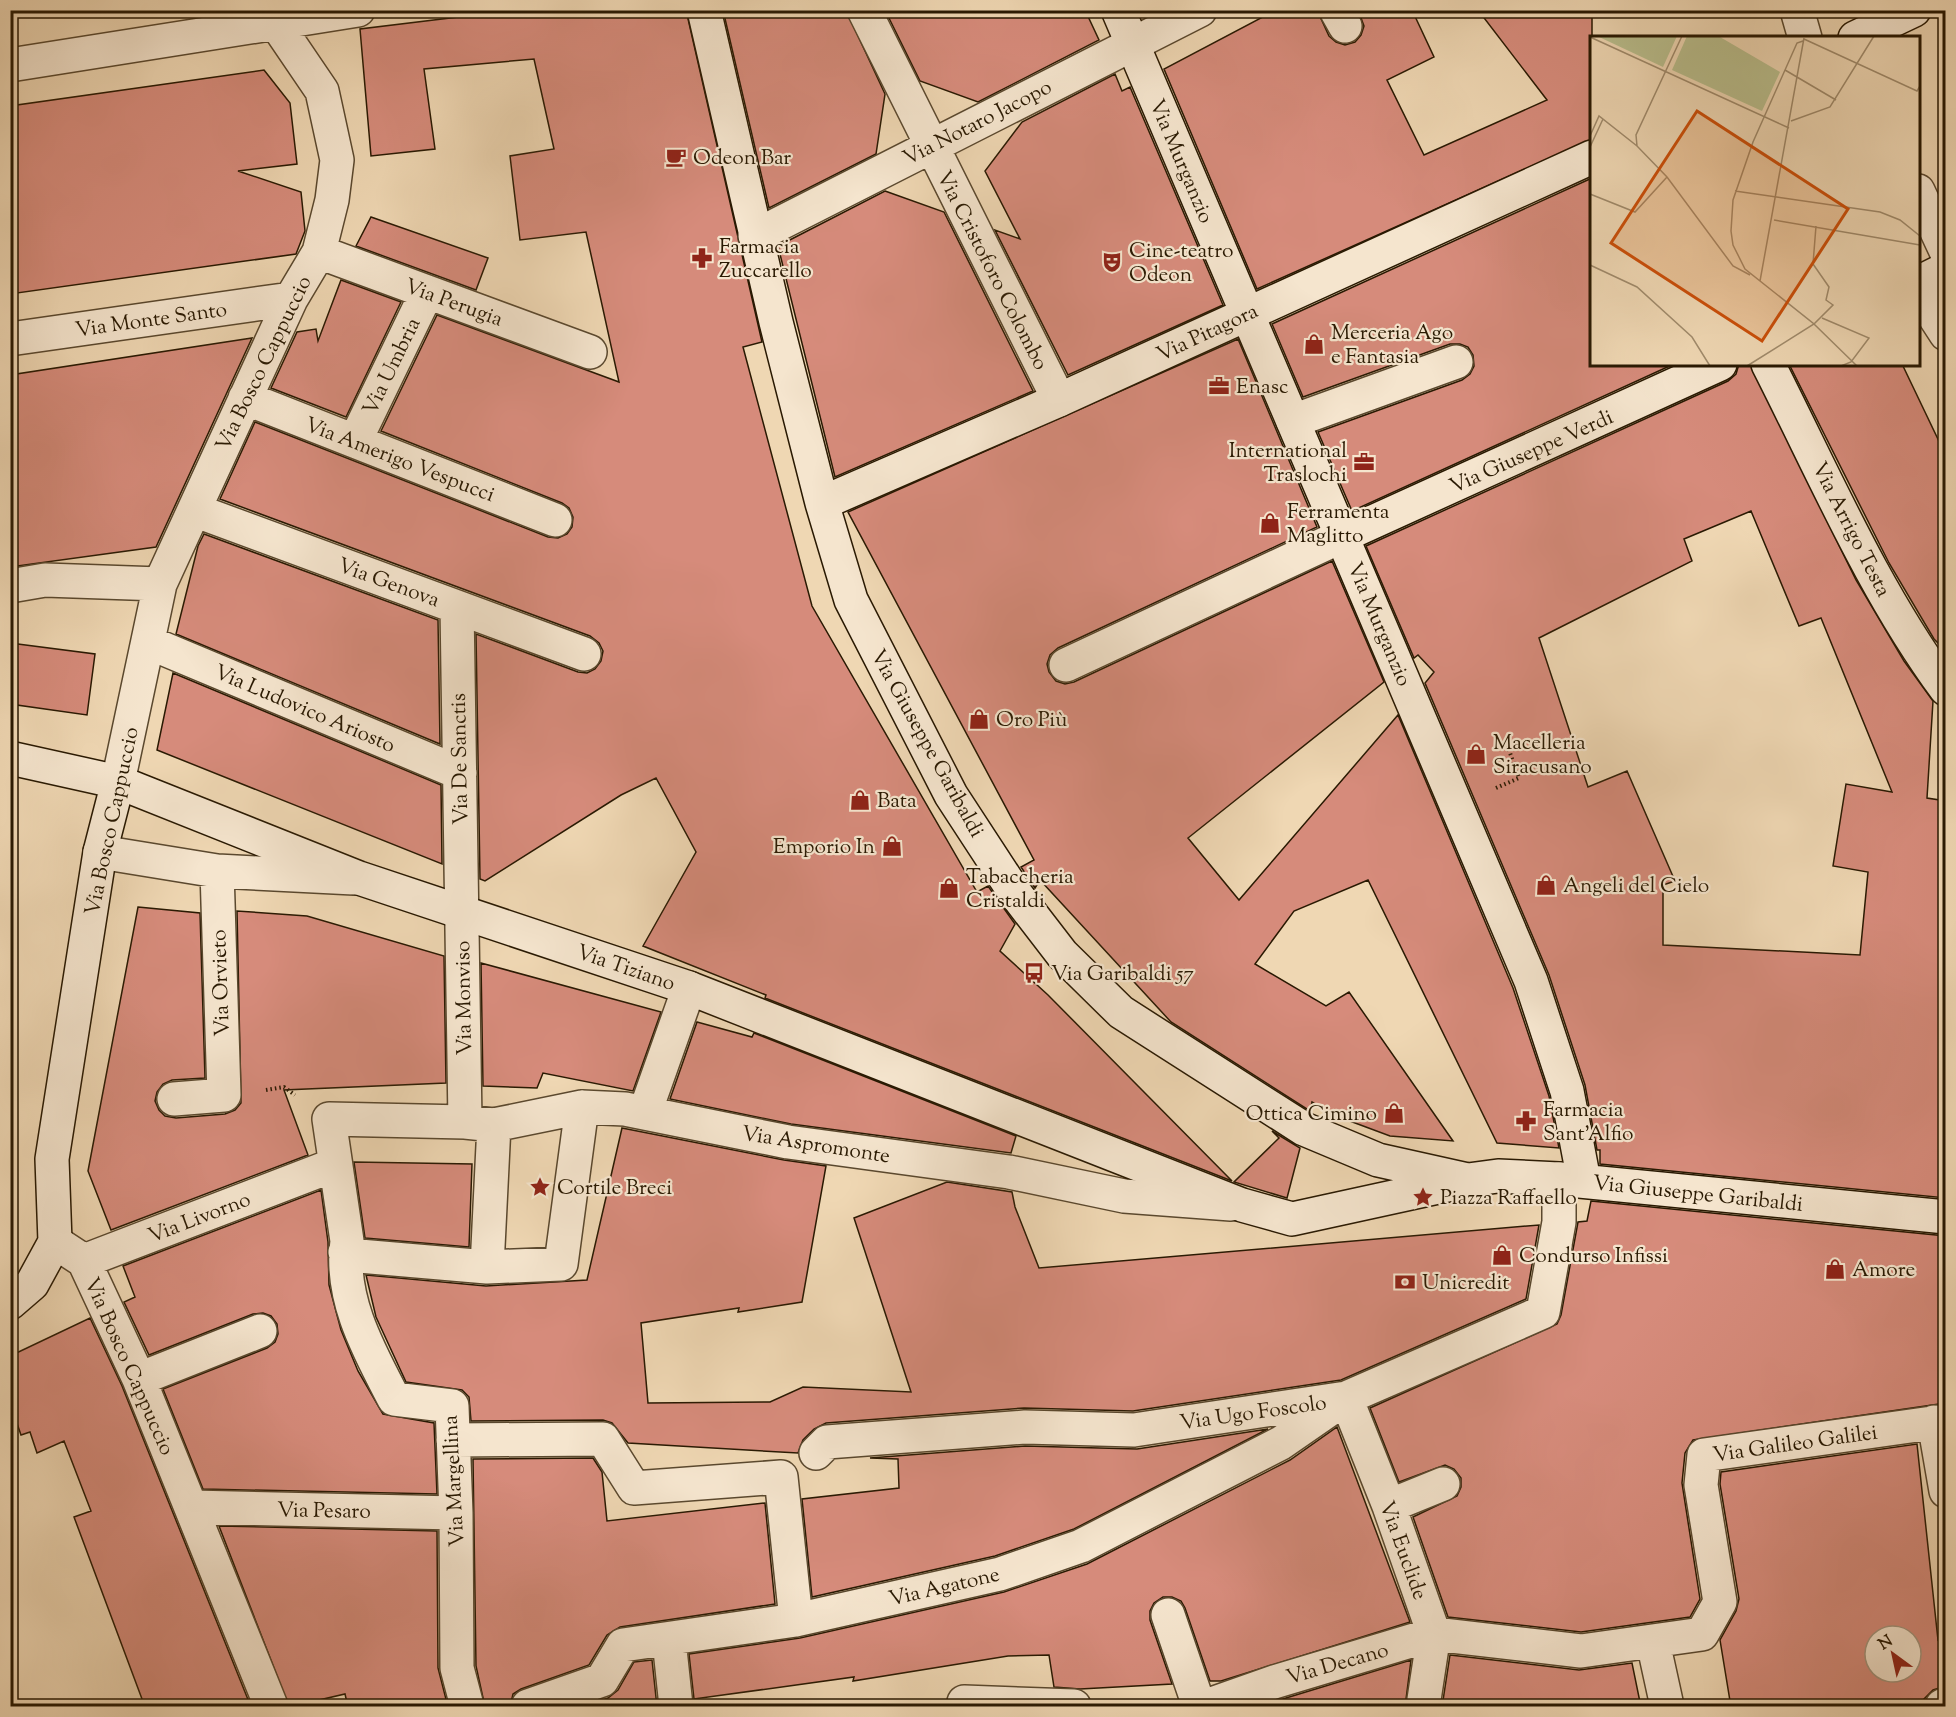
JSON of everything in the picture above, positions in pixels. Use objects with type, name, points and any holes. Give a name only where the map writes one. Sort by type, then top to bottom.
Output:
[{"type":"street","points":[[10,64],[273,17],[358,10]]},
{"type":"street","name":"Via Giuseppe Garibaldi","points":[[704,10],[755,237],[822,503],[851,600],[951,795],[1015,893],[1062,954],[1121,1012],[1304,1129],[1378,1160],[1468,1180],[1498,1176],[1571,1180],[1946,1217]]},
{"type":"street","name":"Via Cristoforo Colombo","points":[[864,10],[1059,400]]},
{"type":"street","name":"Via Murganzio","points":[[1118,10],[1531,981],[1567,1091],[1571,1180]]},
{"type":"street","name":"Via Notaro Jacopo","points":[[755,237],[930,145],[1200,10]]},
{"type":"street","points":[[1797,10],[1804,36]]},
{"type":"street","points":[[1859,36],[1914,10]]},
{"type":"street","name":"Via Bosco Cappuccio","points":[[271,1707],[139,1379],[84,1261],[55,1242],[52,1159],[100,852],[150,643],[160,584],[291,299],[319,252],[332,200],[337,160],[322,91],[273,17]]},
{"type":"street","name":"Via Pitagora","points":[[822,503],[1059,400],[1590,158]]},
{"type":"street","points":[[1920,195],[1946,251]]},
{"type":"street","name":"Via Perugia","points":[[319,252],[590,352]]},
{"type":"street","points":[[1920,282],[1946,269]]},
{"type":"street","name":"Via Umbria","points":[[355,441],[426,292]]},
{"type":"street","points":[[1920,294],[1946,334]]},
{"type":"street","name":"Via Monte Santo","points":[[10,339],[291,299]]},
{"type":"street","points":[[1293,421],[1456,362]]},
{"type":"street","name":"Via Giuseppe Verdi","points":[[1066,665],[1716,366]]},
{"type":"street","name":"Via Arrigo Testa","points":[[1769,366],[1883,591],[1918,652],[1946,689]]},
{"type":"street","name":"Via Amerigo Vespucci","points":[[245,398],[555,520]]},
{"type":"street","name":"Via Genova","points":[[194,510],[584,654]]},
{"type":"street","points":[[10,586],[45,580],[160,584]]},
{"type":"street","name":"Via De Sanctis","points":[[457,607],[461,911]]},
{"type":"street","name":"Via Ludovico Ariosto","points":[[150,643],[460,773]]},
{"type":"street","name":"Via Tiziano","points":[[10,758],[118,782],[359,878],[689,988],[1242,1205]]},
{"type":"street","points":[[100,852],[217,871],[359,878]]},
{"type":"street","name":"Via Orvieto","points":[[174,1099],[224,1095],[217,871]]},
{"type":"street","name":"Via Monviso","points":[[461,911],[464,1084],[479,1124],[487,1266]]},
{"type":"street","points":[[637,1105],[689,988]]},
{"type":"street","name":"Via Aspromonte","points":[[324,1170],[328,1119],[479,1124],[582,1107],[637,1105],[788,1142],[1009,1172],[1124,1196],[1242,1205]]},
{"type":"street","points":[[324,1170],[346,1247],[358,1256],[487,1266],[561,1264],[582,1107]]},
{"type":"street","name":"Via Livorno","points":[[84,1261],[324,1170]]},
{"type":"street","points":[[1242,1205],[1292,1219],[1468,1180]]},
{"type":"street","name":"Via Ugo Foscolo","points":[[816,1453],[827,1442],[1025,1427],[1134,1430],[1346,1398],[1543,1312],[1559,1222],[1571,1180]]},
{"type":"street","points":[[10,1303],[32,1284],[55,1242]]},
{"type":"street","name":"Via Margellina","points":[[346,1247],[350,1299],[363,1340],[394,1399],[452,1406],[456,1513],[457,1668],[467,1707]]},
{"type":"street","points":[[139,1379],[260,1331]]},
{"type":"street","name":"Via Euclide","points":[[1346,1398],[1389,1506],[1434,1634],[1423,1707]]},
{"type":"street","name":"Via Agatone","points":[[528,1707],[603,1680],[623,1645],[796,1620],[999,1574],[1081,1546],[1281,1443],[1346,1398]]},
{"type":"street","points":[[1940,1422],[1946,1491]]},
{"type":"street","name":"Via Galileo Galilei","points":[[1434,1634],[1581,1651],[1702,1634],[1720,1602],[1701,1485],[1704,1455],[1940,1422]]},
{"type":"street","points":[[453,1440],[603,1439],[634,1488],[781,1477],[796,1620]]},
{"type":"street","points":[[1389,1506],[1443,1484]]},
{"type":"street","name":"Via Pesaro","points":[[191,1508],[456,1513]]},
{"type":"street","points":[[1168,1615],[1199,1707]]},
{"type":"street","name":"Via Decano","points":[[1206,1707],[1278,1694],[1434,1634]]},
{"type":"street","points":[[669,1640],[676,1707]]},
{"type":"street","points":[[1653,1642],[1667,1707]]},
{"type":"street","points":[[964,1702],[1074,1707]]},
{"type":"path","points":[[1457,806],[1519,778],[1505,739]]},
{"type":"building","points":[[516,10],[686,10],[762,342],[743,347],[812,606],[977,892],[988,886],[1015,924],[1000,951],[1048,995],[1232,1181],[765,998],[766,995],[643,946],[696,852],[656,778],[621,795],[485,881],[480,879],[476,634],[578,672],[587,673],[595,669],[601,661],[603,651],[599,643],[590,636],[220,499],[255,422],[548,537],[558,538],[567,534],[572,527],[573,517],[569,508],[562,503],[381,431],[437,315],[619,382],[586,232],[520,240],[510,156],[554,149],[534,59],[424,69],[435,149],[371,156],[360,29]]},
{"type":"building","points":[[723,10],[846,10],[885,94],[876,154],[769,208]]},
{"type":"building","points":[[885,10],[1085,10],[1099,40],[978,102],[920,81]]},
{"type":"building","points":[[1276,10],[1317,10],[1329,36],[1345,45],[1355,42],[1361,35],[1364,26],[1358,10],[1412,10],[1434,57],[1387,80],[1424,155],[1547,100],[1478,10],[1592,10],[1590,140],[1257,289],[1164,69]]},
{"type":"building","points":[[264,70],[290,103],[297,164],[238,171],[301,192],[305,231],[296,254],[10,294],[10,106]]},
{"type":"building","name":"Cine-teatro Odeon","points":[[1115,74],[1122,91],[1130,87],[1223,305],[1068,375],[995,230],[1020,239],[985,171],[1022,122]]},
{"type":"building","points":[[1590,179],[1590,366],[1670,366],[1352,511],[1318,432],[1462,380],[1470,374],[1474,366],[1473,355],[1468,347],[1450,344],[1303,397],[1272,324]]},
{"type":"building","points":[[885,191],[944,212],[1033,391],[835,477],[778,246]]},
{"type":"building","points":[[371,217],[488,258],[476,290],[356,246]]},
{"type":"building","points":[[341,280],[401,302],[346,417],[271,388],[297,332],[316,329],[318,341]]},
{"type":"building","points":[[252,338],[156,547],[10,567],[10,375]]},
{"type":"building","points":[[1238,339],[1317,527],[1058,648],[1050,655],[1047,664],[1049,672],[1056,681],[1065,684],[1074,682],[1332,561],[1384,682],[1188,838],[1239,900],[1398,715],[1513,988],[1549,1096],[1559,1148],[1497,1143],[1368,880],[1294,911],[1255,964],[1326,1006],[1349,992],[1453,1141],[1390,1136],[1331,1114],[1312,1102],[1310,1111],[1171,1022],[1040,880],[1035,888],[1021,867],[1034,860],[848,512]]},
{"type":"building","points":[[1738,366],[1751,366],[1856,580],[1904,661],[1933,701],[1927,798],[1946,801],[1946,1198],[1600,1164],[1600,1150],[1597,1150],[1585,1085],[1549,975],[1425,683],[1434,672],[1418,655],[1414,658],[1366,546],[1728,381],[1736,374]],"holes":[[[1751,511],[1799,626],[1821,618],[1892,792],[1846,784],[1833,866],[1868,872],[1860,955],[1663,945],[1663,885],[1675,881],[1627,771],[1588,787],[1539,638],[1692,561],[1684,539]]]},
{"type":"building","points":[[1790,366],[1903,366],[1946,456],[1946,651],[1934,639],[1889,563]]},
{"type":"building","points":[[204,534],[438,620],[440,744],[176,634],[198,546]]},
{"type":"building","points":[[10,643],[95,654],[87,715],[10,704]]},
{"type":"building","points":[[173,673],[441,785],[442,864],[157,750]]},
{"type":"building","points":[[138,907],[200,913],[205,1078],[172,1080],[163,1084],[157,1092],[155,1101],[165,1116],[176,1118],[225,1114],[235,1110],[241,1103],[237,911],[307,916],[444,956],[446,1083],[284,1090],[308,1155],[111,1230],[88,1171]]},
{"type":"building","points":[[481,963],[661,1012],[633,1091],[543,1073],[537,1088],[483,1086]]},
{"type":"building","points":[[697,1022],[752,1037],[754,1033],[1016,1136],[1011,1153],[791,1124],[670,1099]]},
{"type":"building","points":[[622,1128],[826,1166],[802,1302],[738,1312],[739,1308],[641,1323],[648,1403],[770,1402],[803,1387],[911,1392],[854,1218],[947,1182],[1012,1192],[1015,1207],[1039,1268],[1539,1225],[1526,1299],[1341,1380],[1133,1411],[1024,1408],[826,1423],[814,1429],[803,1440],[798,1453],[628,1443],[612,1423],[603,1420],[471,1421],[469,1397],[462,1390],[406,1382],[376,1317],[366,1275],[486,1286],[587,1280]]},
{"type":"building","points":[[1272,1131],[1300,1148],[1287,1198],[1234,1182],[1279,1138]]},
{"type":"building","points":[[354,1162],[472,1164],[469,1247],[365,1238]]},
{"type":"building","points":[[321,1190],[328,1242],[329,1285],[341,1330],[358,1371],[383,1414],[434,1423],[437,1494],[203,1489],[163,1389],[267,1348],[275,1342],[278,1334],[277,1324],[271,1316],[263,1313],[253,1314],[149,1355],[124,1302],[135,1297],[123,1266]]},
{"type":"building","points":[[1591,1201],[1946,1236],[1946,1403],[1693,1440],[1685,1453],[1682,1483],[1700,1599],[1690,1617],[1581,1632],[1448,1617],[1413,1517],[1457,1496],[1461,1487],[1461,1478],[1454,1469],[1445,1465],[1399,1482],[1370,1408],[1557,1324],[1561,1315],[1578,1222],[1587,1221]]},
{"type":"building","points":[[90,1318],[122,1386],[251,1707],[145,1707],[74,1517],[91,1511],[64,1441],[37,1453],[30,1432],[21,1435],[10,1403],[10,1356]]},
{"type":"building","points":[[1337,1427],[1410,1622],[1221,1681],[1210,1681],[1185,1608],[1181,1601],[1172,1597],[1163,1597],[1154,1603],[1150,1611],[1150,1620],[1172,1684],[1080,1689],[1054,1687],[1049,1655],[1008,1656],[853,1681],[854,1677],[694,1699],[689,1654],[800,1638],[1004,1592],[1087,1564],[1290,1460]]},
{"type":"building","points":[[1268,1429],[1074,1529],[995,1556],[812,1597],[802,1499],[899,1488],[898,1459],[870,1458],[1025,1446],[1137,1449]]},
{"type":"building","points":[[1917,1444],[1938,1640],[1946,1636],[1946,1686],[1933,1690],[1916,1707],[1731,1707],[1720,1640],[1736,1611],[1739,1599],[1720,1484],[1721,1472]]},
{"type":"building","points":[[593,1458],[602,1472],[607,1521],[765,1503],[775,1604],[620,1627],[607,1635],[589,1665],[521,1689],[513,1694],[510,1707],[485,1707],[476,1666],[473,1459]]},
{"type":"building","points":[[219,1526],[437,1531],[438,1668],[448,1707],[348,1707],[345,1694],[289,1707]]},
{"type":"building","points":[[1450,1655],[1579,1670],[1632,1663],[1641,1707],[1442,1707]]},
{"type":"building","points":[[652,1660],[657,1707],[583,1707],[608,1698],[618,1690],[634,1662]]},
{"type":"building","points":[[1411,1660],[1405,1707],[1272,1707],[1272,1703],[1286,1698]]},
{"type":"place","name":"Odeon Bar","points":[[676,157]]},
{"type":"place","name":"Farmacia Zuccarello","points":[[702,258]]},
{"type":"place","name":"Cine-teatro Odeon","points":[[1112,262]]},
{"type":"place","name":"Merceria Ago e Fantasia","points":[[1314,344]]},
{"type":"place","name":"Enasc","points":[[1219,386]]},
{"type":"place","name":"International Traslochi","points":[[1364,462]]},
{"type":"place","name":"Ferramenta Maglitto","points":[[1270,523]]},
{"type":"place","name":"Oro Più","points":[[979,719]]},
{"type":"place","name":"Macelleria Siracusano","points":[[1476,754]]},
{"type":"place","name":"Bata","points":[[860,800]]},
{"type":"place","name":"Emporio In","points":[[892,846]]},
{"type":"place","name":"Angeli del Cielo","points":[[1546,885]]},
{"type":"place","name":"Tabaccheria Cristaldi","points":[[949,888]]},
{"type":"place","name":"Via Garibaldi 57","points":[[1034,973]]},
{"type":"place","name":"Ottica Cimino","points":[[1394,1113]]},
{"type":"place","name":"Farmacia Sant'Alfio","points":[[1526,1121]]},
{"type":"place","name":"Cortile Breci","points":[[540,1187]]},
{"type":"place","name":"Piazza Raffaello","points":[[1423,1197]]},
{"type":"place","name":"Condurso Infissi","points":[[1502,1255]]},
{"type":"place","name":"Amore","points":[[1835,1269]]},
{"type":"place","name":"Unicredit","points":[[1405,1282]]}]
